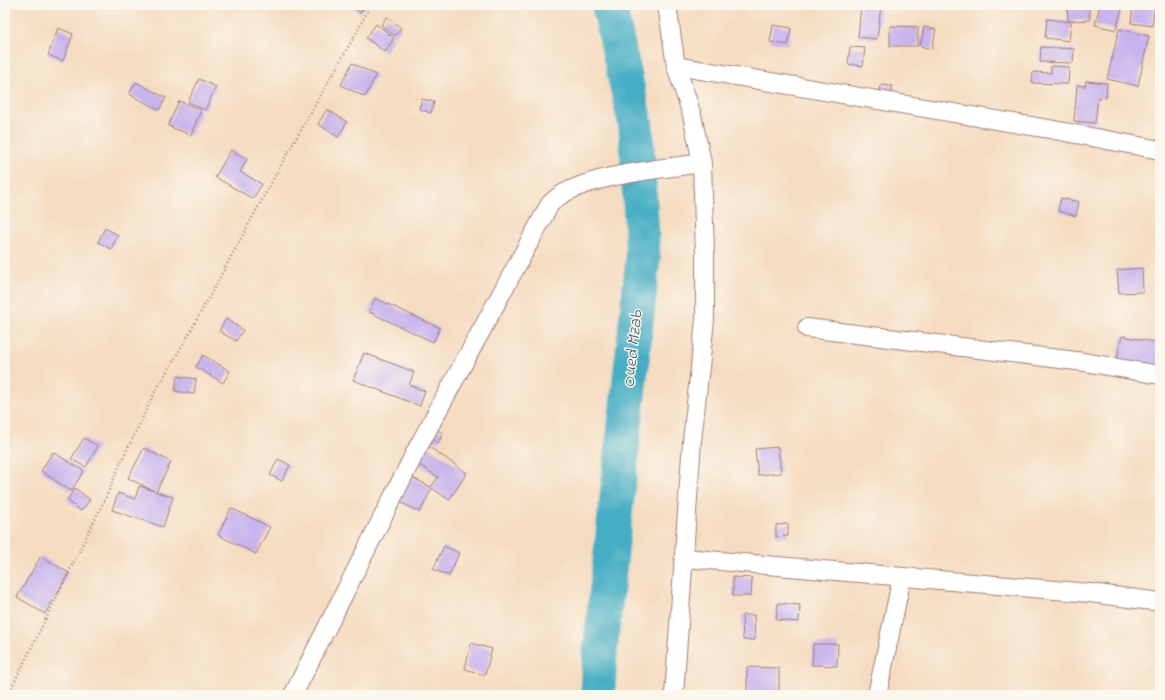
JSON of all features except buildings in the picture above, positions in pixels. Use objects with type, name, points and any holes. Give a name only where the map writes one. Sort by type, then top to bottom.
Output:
[{"type":"street","points":[[667,5],[676,66],[692,115],[702,163],[705,320],[692,441],[674,695]]},
{"type":"street","points":[[676,66],[1049,129],[1160,150]]},
{"type":"street","points":[[293,695],[418,447],[550,204],[558,196],[600,178],[702,163]]},
{"type":"street","points":[[807,328],[1084,362],[1160,375]]},
{"type":"street","points":[[684,558],[1090,593],[1160,602]]},
{"type":"street","points":[[877,695],[902,576]]},
{"type":"path","points":[[8,695],[106,497],[118,466],[155,392],[188,336],[282,163],[358,30],[370,5]]},
{"type":"waterway","name":"Oued Mzab","points":[[598,695],[600,652],[643,259],[636,127],[609,5]]}]
